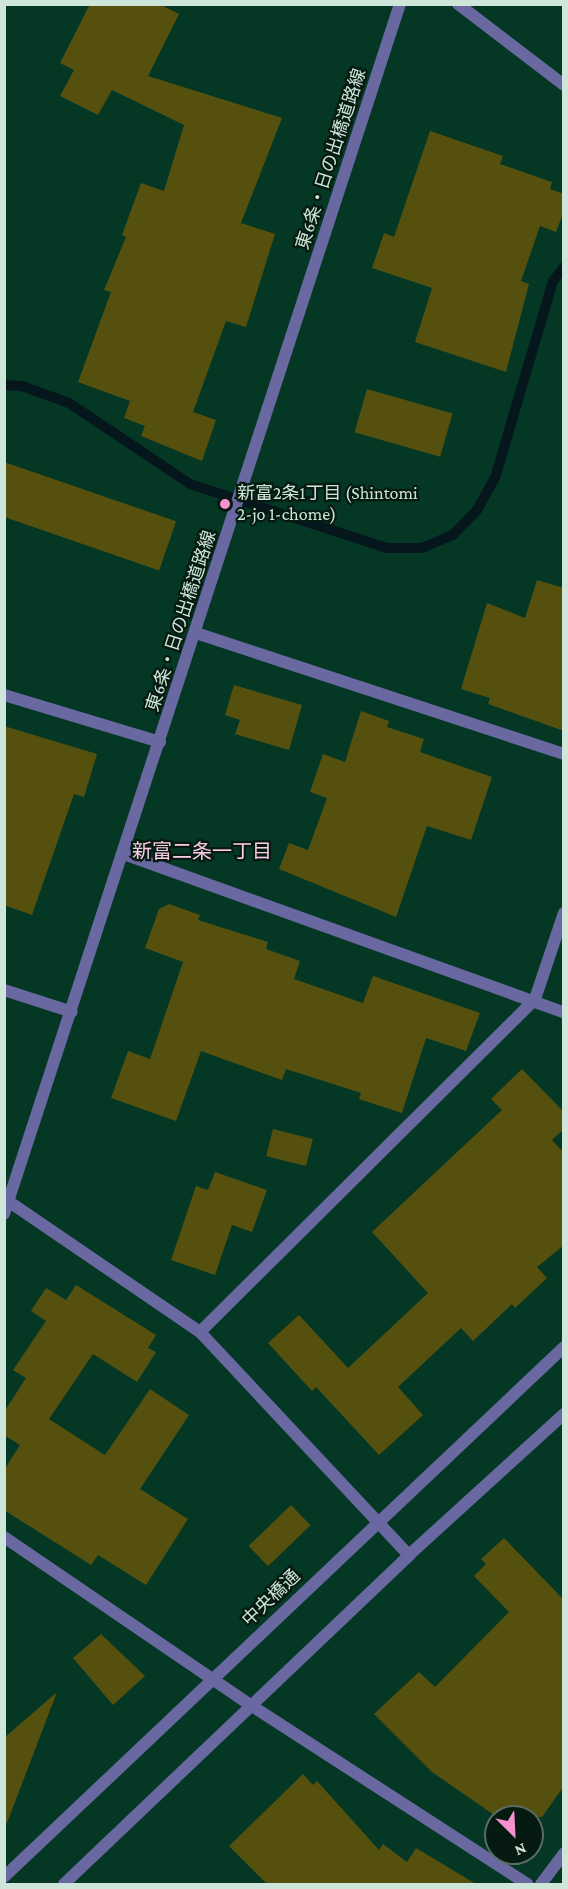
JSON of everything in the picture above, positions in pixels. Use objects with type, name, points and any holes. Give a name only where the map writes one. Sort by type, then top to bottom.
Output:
[{"type":"street","name":"東6条・日の出橋道路線","points":[[6,1207],[124,854],[400,4]]},
{"type":"street","points":[[458,4],[564,85]]},
{"type":"street","points":[[196,633],[564,754]]},
{"type":"street","points":[[4,695],[160,742]]},
{"type":"street","points":[[124,854],[535,999],[564,1012]]},
{"type":"street","points":[[200,1332],[535,999],[564,914]]},
{"type":"street","points":[[4,990],[72,1011]]},
{"type":"street","points":[[6,1207],[200,1332],[409,1555]]},
{"type":"street","name":"中央橋通","points":[[4,1877],[564,1347]]},
{"type":"street","points":[[64,1884],[409,1555],[564,1414]]},
{"type":"street","points":[[4,1537],[252,1706],[520,1883]]},
{"type":"street","points":[[541,1884],[564,1853]]},
{"type":"building","points":[[90,4],[159,4],[179,14],[148,76],[282,118],[241,223],[275,234],[246,327],[226,321],[193,412],[216,420],[202,461],[141,436],[145,426],[124,418],[130,401],[78,382],[111,292],[104,290],[126,237],[122,235],[141,183],[164,191],[184,125],[112,90],[98,115],[60,96],[74,70],[60,63]]},
{"type":"building","points":[[430,131],[503,156],[500,164],[552,182],[550,189],[564,194],[564,211],[556,232],[540,226],[521,281],[529,284],[506,372],[415,342],[432,288],[372,268],[384,233],[394,237]]},
{"type":"building","points":[[367,389],[453,414],[440,457],[355,432]]},
{"type":"building","points":[[4,462],[176,521],[159,570],[4,517]]},
{"type":"building","points":[[537,580],[564,588],[564,731],[488,704],[490,698],[461,689],[487,603],[525,618]]},
{"type":"building","points":[[234,685],[302,705],[289,750],[235,734],[240,720],[225,715]]},
{"type":"building","points":[[361,711],[389,721],[387,727],[424,739],[420,752],[492,777],[471,840],[427,826],[396,917],[279,869],[289,843],[308,850],[327,798],[310,792],[323,754],[345,762]]},
{"type":"building","points":[[4,726],[97,754],[84,797],[74,794],[32,915],[4,905]]},
{"type":"building","points":[[169,904],[200,915],[198,920],[268,942],[266,949],[300,961],[294,979],[363,1003],[373,976],[480,1013],[466,1051],[426,1038],[402,1113],[359,1099],[361,1093],[286,1069],[282,1080],[201,1051],[176,1121],[111,1098],[128,1051],[150,1059],[183,962],[145,948],[159,909]]},
{"type":"building","points":[[522,1069],[564,1112],[564,1129],[552,1140],[564,1153],[564,1245],[537,1267],[547,1278],[515,1308],[512,1304],[473,1341],[461,1328],[398,1387],[423,1415],[379,1455],[316,1387],[312,1391],[268,1343],[299,1315],[348,1368],[428,1293],[372,1232],[502,1110],[491,1099]]},
{"type":"building","points":[[273,1129],[313,1139],[306,1166],[266,1156]]},
{"type":"building","points":[[215,1172],[267,1190],[252,1232],[232,1225],[215,1275],[171,1260],[196,1186],[208,1190]]},
{"type":"building","points":[[76,1285],[156,1335],[148,1348],[156,1352],[137,1382],[93,1354],[49,1419],[105,1455],[150,1389],[189,1415],[140,1489],[188,1519],[146,1585],[98,1555],[91,1565],[4,1510],[4,1470],[20,1445],[4,1435],[4,1412],[26,1378],[13,1370],[46,1321],[31,1311],[46,1288],[66,1300]]},
{"type":"building","points":[[291,1505],[310,1525],[268,1566],[249,1546]]},
{"type":"building","points":[[504,1538],[564,1600],[564,1786],[544,1814],[544,1805],[484,1805],[484,1808],[432,1772],[374,1714],[419,1672],[435,1687],[509,1612],[474,1576],[486,1564],[481,1559]]},
{"type":"building","points":[[101,1634],[145,1676],[113,1705],[73,1658]]},
{"type":"building","points":[[57,1692],[7,1823],[4,1823],[4,1738]]},
{"type":"building","points":[[303,1774],[313,1785],[317,1781],[379,1850],[383,1844],[407,1862],[416,1848],[476,1884],[267,1884],[229,1846]]},
{"type":"waterway","points":[[4,385],[22,386],[69,403],[190,484],[387,548],[422,548],[453,535],[477,510],[495,478],[553,281],[564,267]]},
{"type":"place","name":"新富2条1丁目 (Shintomi 2-jo 1-chome)","points":[[225,504]]},
{"type":"district","name":"新富二条一丁目","points":[[202,851]]}]
